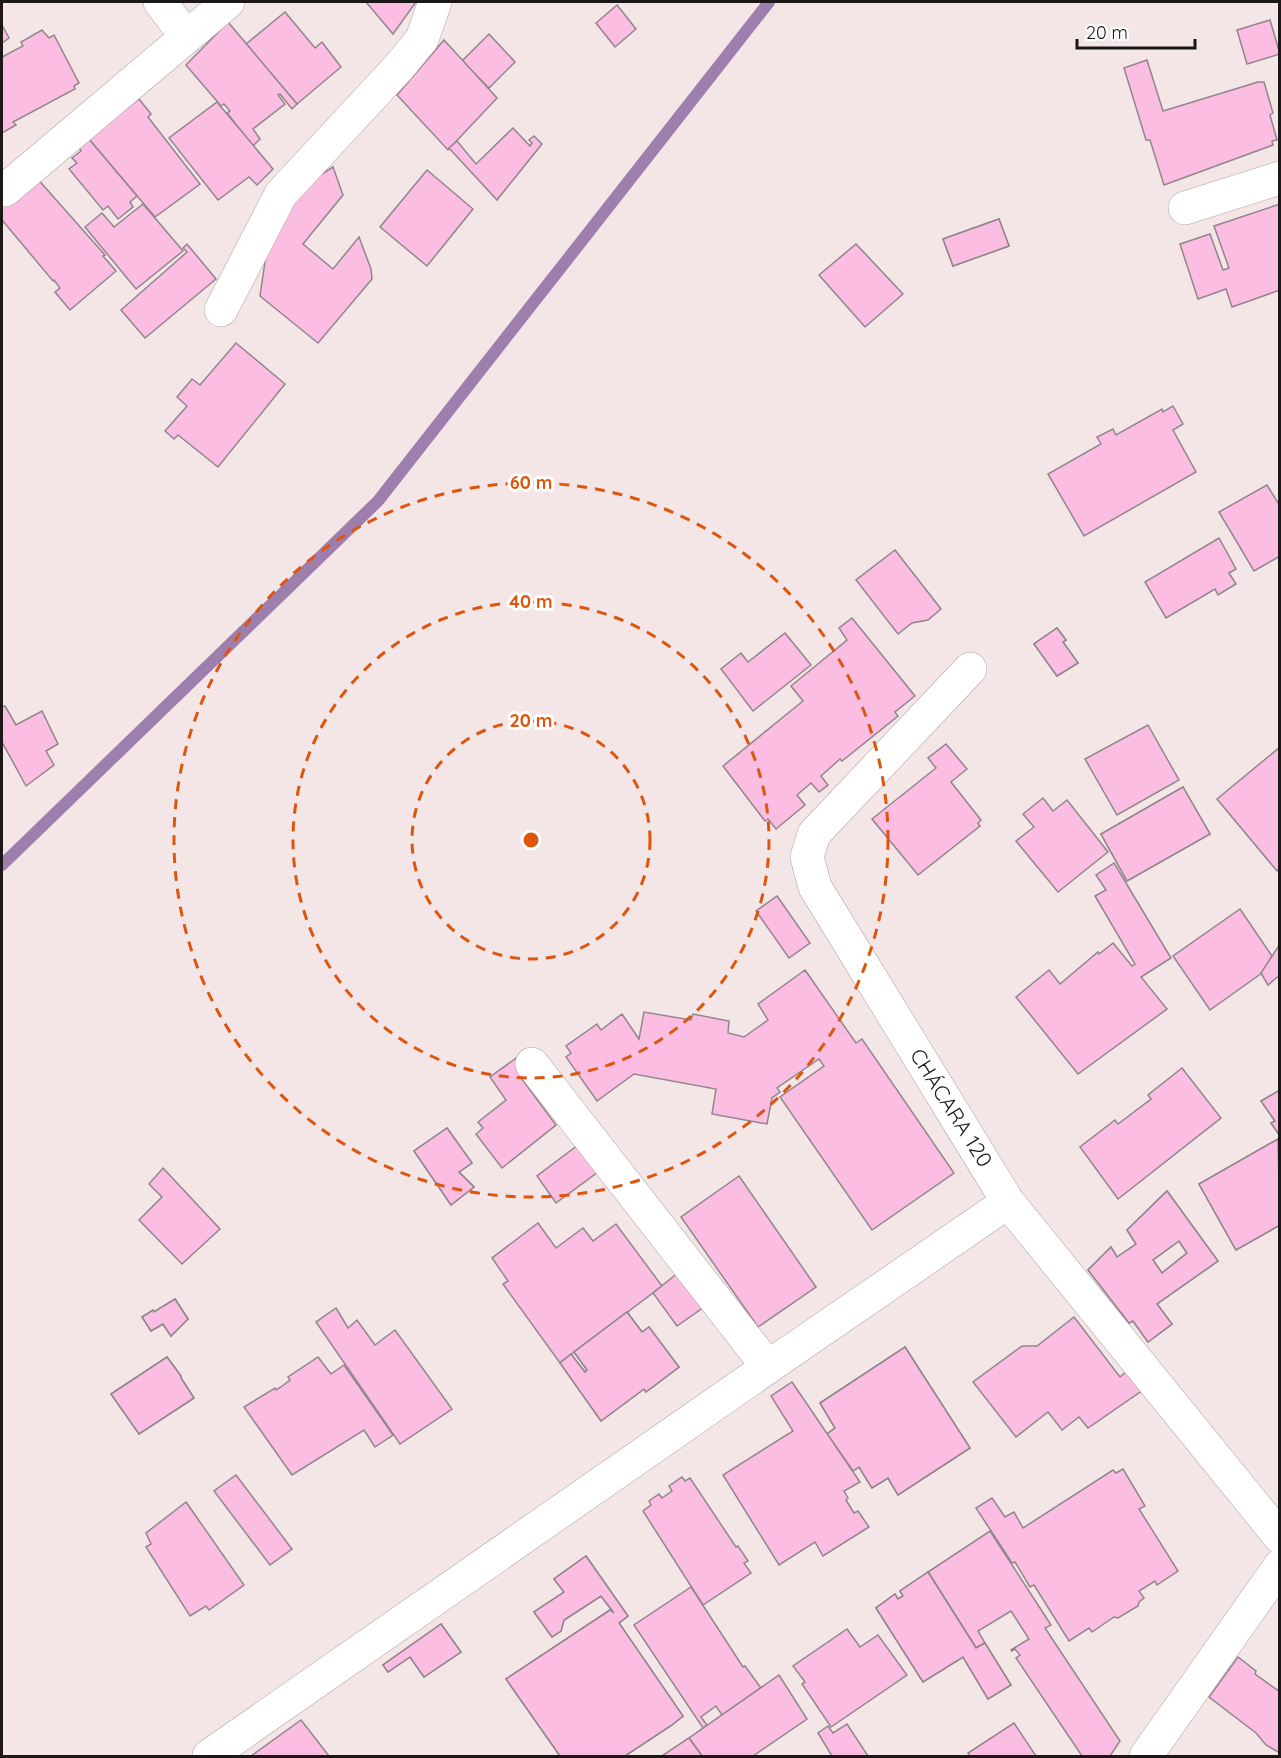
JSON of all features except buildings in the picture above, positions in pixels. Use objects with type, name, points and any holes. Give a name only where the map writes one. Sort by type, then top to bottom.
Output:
[{"type":"street","points":[[160,2],[186,36]]},
{"type":"street","points":[[5,190],[228,2]]},
{"type":"street","points":[[221,310],[281,194],[399,67],[422,39],[435,2]]},
{"type":"street","points":[[1185,208],[1280,178]]},
{"type":"street","name":"CHÁCARA 120","points":[[970,669],[814,834],[807,857],[815,887],[1008,1202],[1280,1537]]},
{"type":"street","points":[[532,1064],[768,1367]]},
{"type":"street","points":[[209,1756],[1008,1202]]},
{"type":"street","points":[[1146,1756],[1280,1566]]},
{"type":"waterway","points":[[2,865],[378,501],[769,2]]}]
